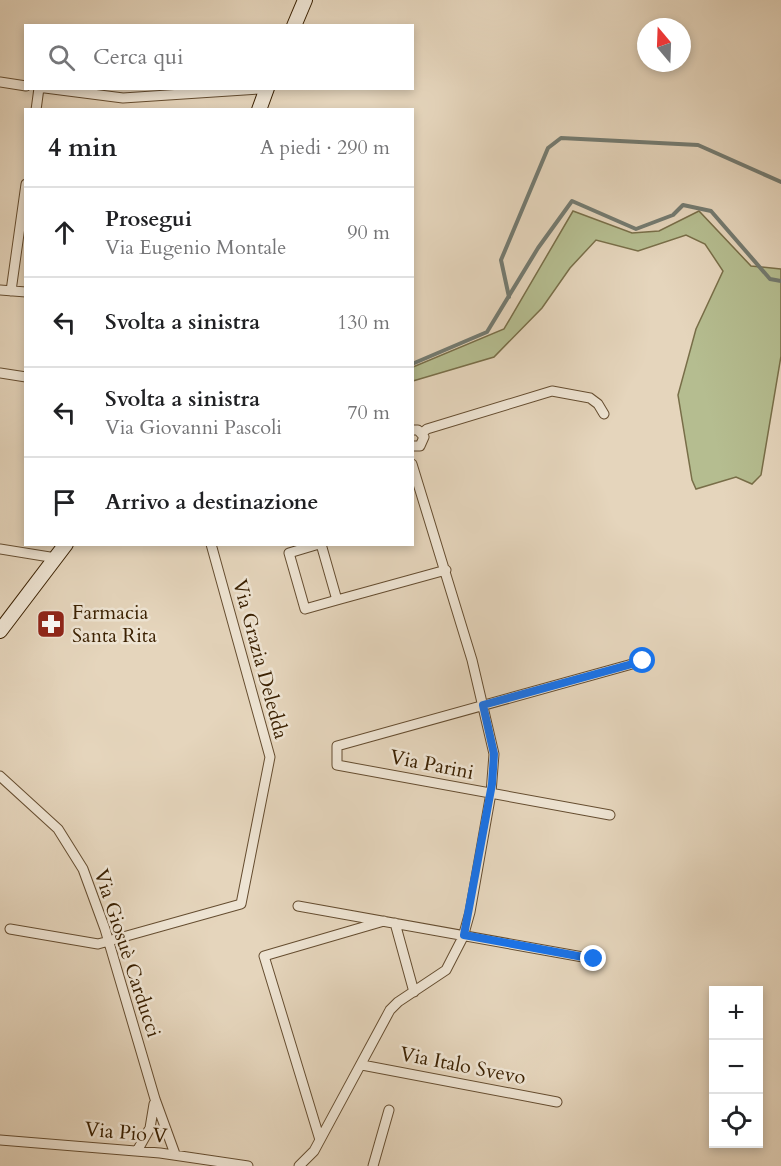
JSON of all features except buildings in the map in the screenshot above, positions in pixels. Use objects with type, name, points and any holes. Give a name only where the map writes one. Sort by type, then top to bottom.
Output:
[{"type":"main road","points":[[295,24],[305,0]]},
{"type":"main road","points":[[260,108],[267,90]]},
{"type":"main road","points":[[0,631],[65,546]]},
{"type":"street","points":[[0,82],[24,86]]},
{"type":"street","points":[[36,108],[39,90]]},
{"type":"street","points":[[61,90],[123,98],[243,90]]},
{"type":"street","points":[[10,291],[24,197]]},
{"type":"street","points":[[0,290],[24,292]]},
{"type":"street","points":[[0,373],[24,377]]},
{"type":"street","points":[[299,1166],[304,1163],[320,1140],[390,1010],[446,970],[452,962],[464,935],[491,793],[494,754],[446,570],[414,467],[416,446],[423,442],[417,432],[552,391],[590,398],[598,404],[603,414]]},
{"type":"street","name":"Via Grazia Deledda","points":[[10,929],[98,944],[109,943],[241,904],[270,757],[212,546]]},
{"type":"street","points":[[314,546],[289,554],[305,609],[446,570]]},
{"type":"street","points":[[321,546],[337,600]]},
{"type":"street","points":[[0,549],[56,558]]},
{"type":"street","points":[[483,705],[643,661]]},
{"type":"street","name":"Via Parini","points":[[483,705],[337,746],[337,765],[610,815]]},
{"type":"street","name":"Via Giosuè Carducci","points":[[0,776],[43,814],[67,840],[93,891],[155,1099],[175,1154]]},
{"type":"street","points":[[298,906],[594,959]]},
{"type":"street","points":[[320,1140],[264,956],[384,921]]},
{"type":"street","points":[[395,923],[414,992]]},
{"type":"street","name":"Via Italo Svevo","points":[[362,1065],[557,1101]]},
{"type":"street","name":"Via Giosuè Carducci","points":[[137,1151],[150,1128],[155,1099]]},
{"type":"street","points":[[374,1166],[389,1110]]},
{"type":"street","name":"Via Pio V","points":[[0,1140],[175,1154],[248,1166]]},
{"type":"green space","points":[[573,211],[632,233],[659,231],[699,211],[751,266],[781,269],[781,356],[761,475],[752,484],[736,477],[696,489],[692,480],[678,395],[696,329],[723,271],[705,244],[686,235],[638,251],[596,240],[570,268],[542,308],[494,357],[414,381],[414,367],[504,329]]},
{"type":"waterway","points":[[509,297],[501,260],[548,148],[561,138],[698,145],[781,182]]},
{"type":"waterway","points":[[414,363],[487,332],[538,248],[572,201],[636,229],[673,215],[683,205],[711,211],[770,279],[781,281]]},
{"type":"place","name":"Farmacia Santa Rita","points":[[51,624]]},
{"type":"route","points":[[594,959],[464,935],[492,784],[494,754],[483,705],[643,661]]}]
